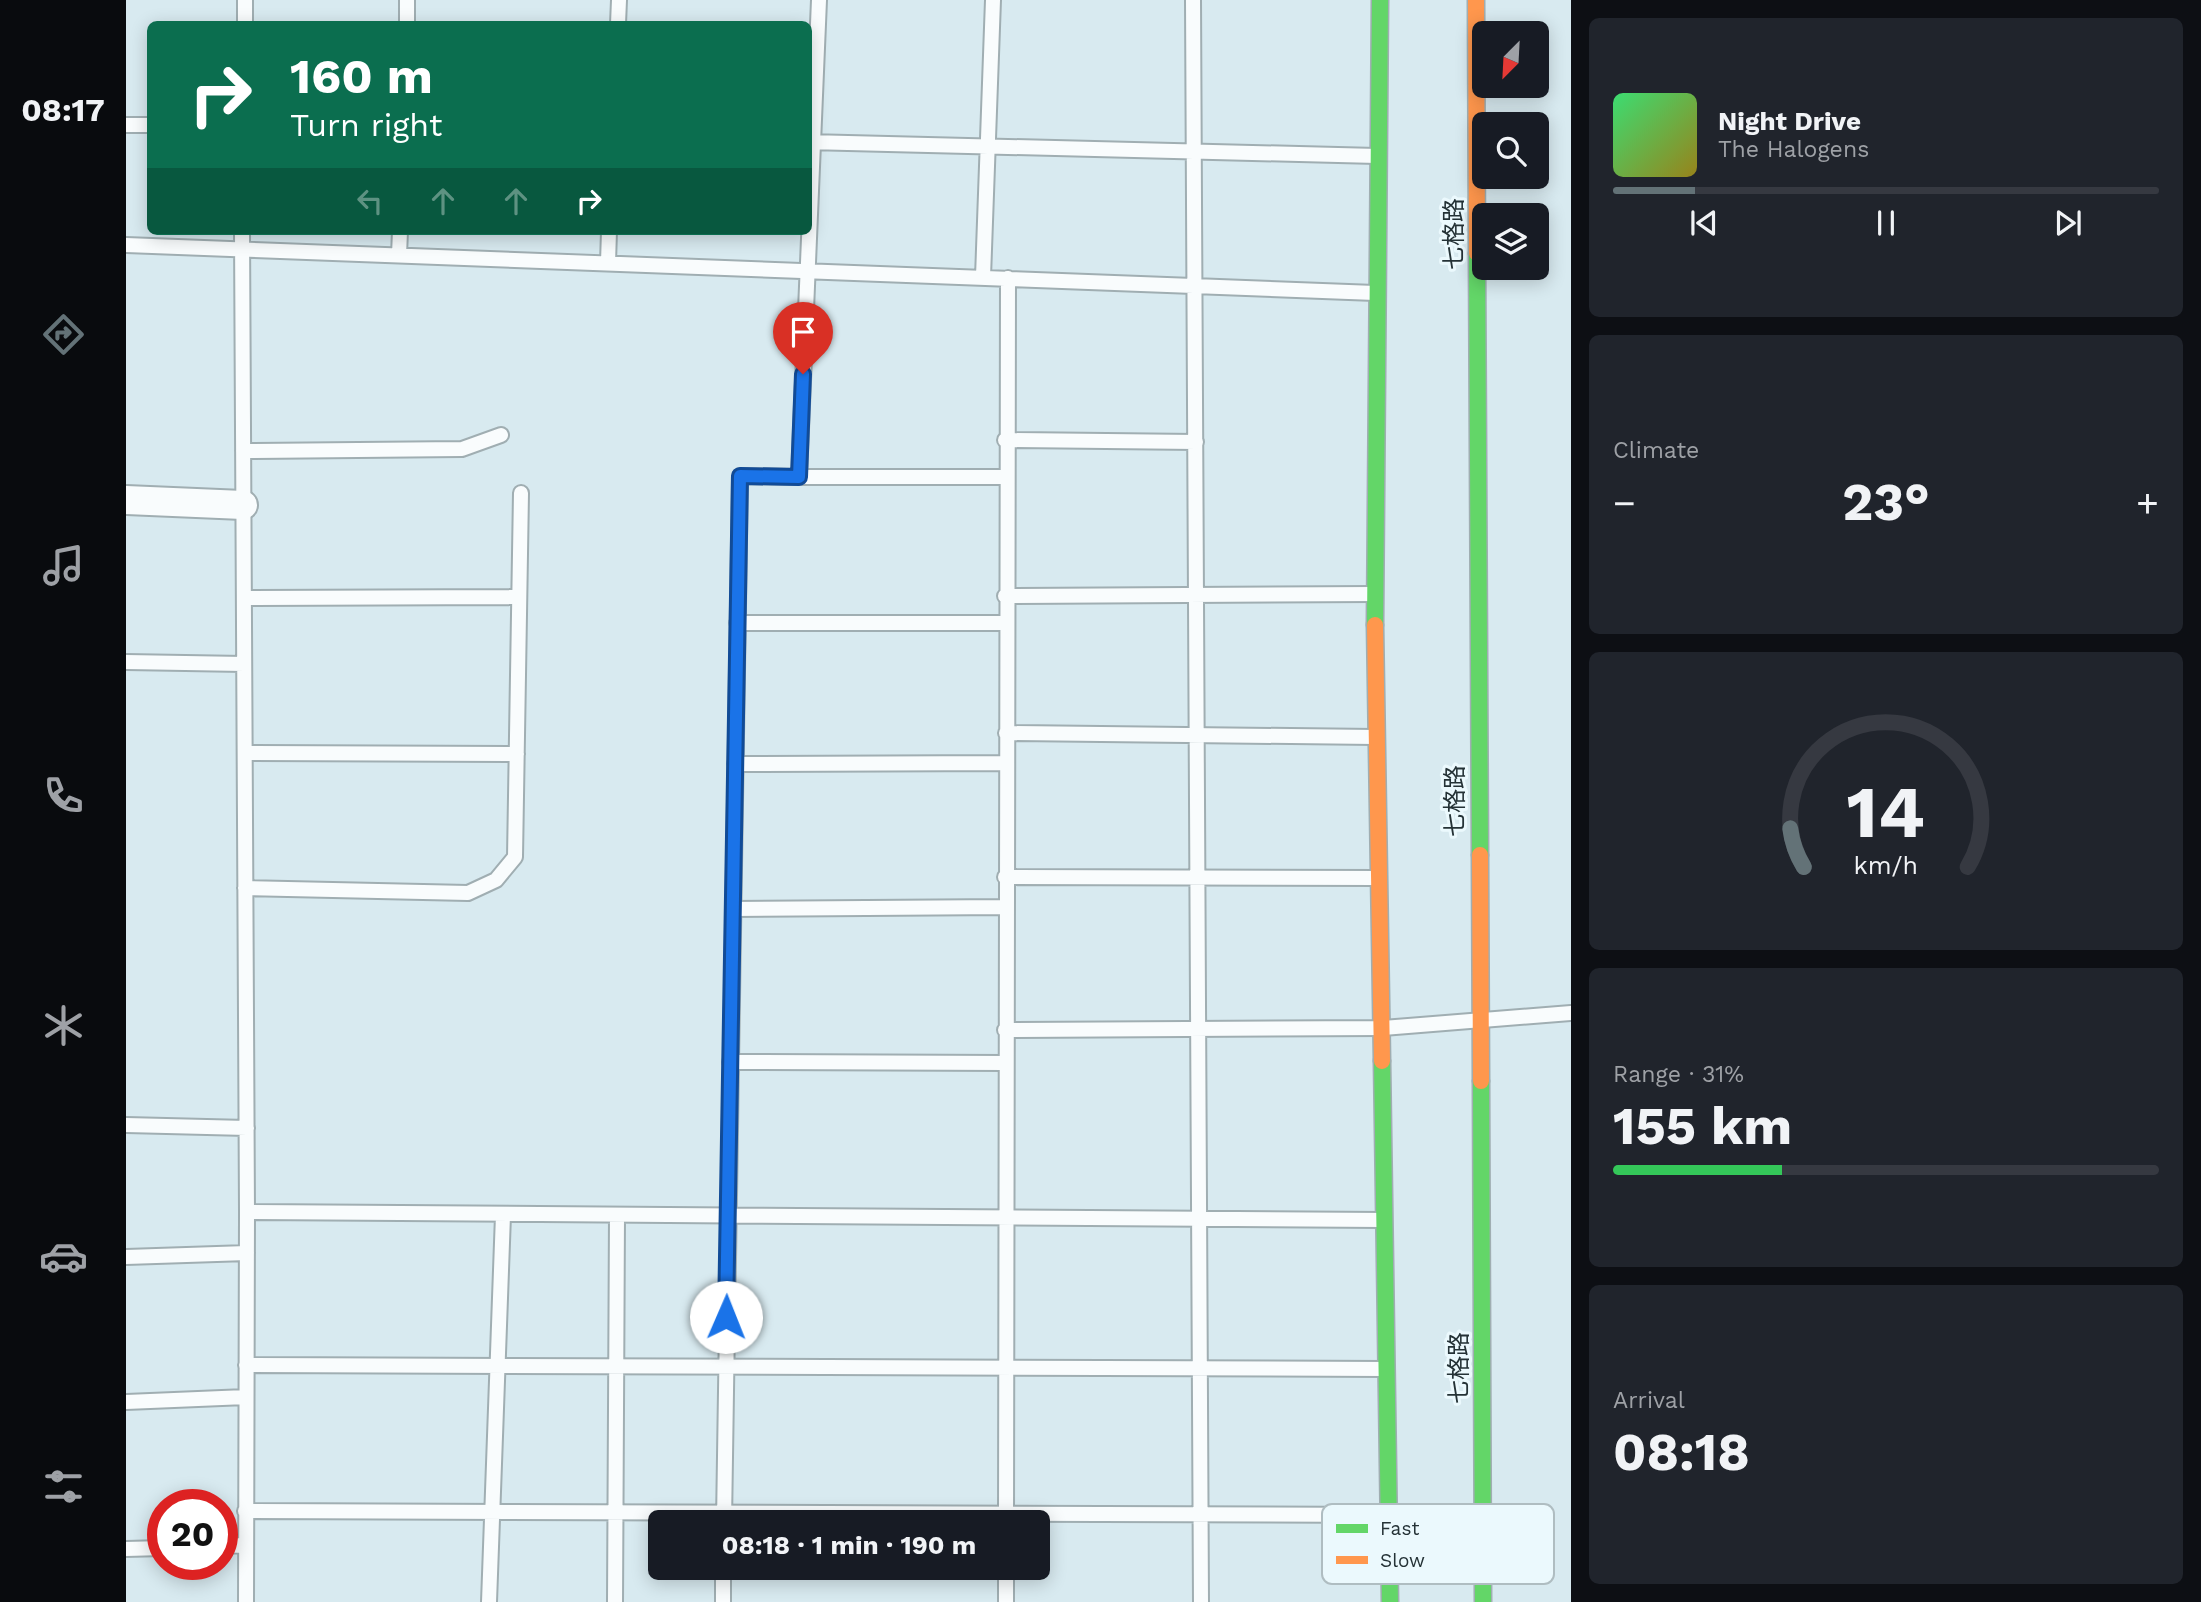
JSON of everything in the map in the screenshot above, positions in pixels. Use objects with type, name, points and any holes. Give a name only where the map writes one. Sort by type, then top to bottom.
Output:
[{"type":"street","points":[[1380,0],[1375,594],[1383,1028],[1387,1504]]},
{"type":"street","name":"七格路","points":[[1476,0],[1482,1504]]},
{"type":"street","points":[[126,500],[243,505]]},
{"type":"street","points":[[1389,1584],[1390,1602]]},
{"type":"street","name":"七格路","points":[[1483,1584],[1483,1602]]},
{"type":"lane","points":[[245,0],[245,21]]},
{"type":"lane","points":[[407,0],[407,21]]},
{"type":"lane","points":[[618,21],[619,0]]},
{"type":"lane","points":[[812,124],[819,0]]},
{"type":"lane","points":[[983,277],[993,0]]},
{"type":"lane","points":[[1193,0],[1201,1602]]},
{"type":"lane","points":[[126,125],[147,125]]},
{"type":"lane","points":[[812,142],[1378,156]]},
{"type":"lane","points":[[242,235],[247,1128],[246,1602]]},
{"type":"lane","points":[[399,256],[400,235]]},
{"type":"lane","points":[[608,264],[609,235]]},
{"type":"lane","points":[[799,477],[808,235]]},
{"type":"lane","points":[[126,245],[1377,293]]},
{"type":"lane","points":[[1006,1510],[1005,440],[1008,278]]},
{"type":"lane","points":[[243,451],[462,449],[501,435]]},
{"type":"lane","points":[[1005,440],[1196,442]]},
{"type":"lane","points":[[724,1510],[740,476],[1005,477]]},
{"type":"lane","points":[[245,888],[468,893],[496,880],[515,858],[521,494]]},
{"type":"lane","points":[[1005,596],[1375,594]]},
{"type":"lane","points":[[244,598],[518,597]]},
{"type":"lane","points":[[737,623],[1005,623]]},
{"type":"lane","points":[[126,662],[244,664]]},
{"type":"lane","points":[[1006,733],[1378,737]]},
{"type":"lane","points":[[245,753],[517,754]]},
{"type":"lane","points":[[735,764],[1005,763]]},
{"type":"lane","points":[[1005,877],[1380,878]]},
{"type":"lane","points":[[733,909],[1006,907]]},
{"type":"lane","points":[[1005,1030],[1383,1028],[1479,1018],[1571,1013]]},
{"type":"lane","points":[[730,1062],[1006,1063]]},
{"type":"lane","points":[[126,1125],[247,1128]]},
{"type":"lane","points":[[247,1212],[1385,1220]]},
{"type":"lane","points":[[489,1602],[503,1215]]},
{"type":"lane","points":[[615,1602],[617,1216]]},
{"type":"lane","points":[[126,1257],[247,1253]]},
{"type":"lane","points":[[246,1366],[1386,1369]]},
{"type":"lane","points":[[126,1402],[246,1397]]},
{"type":"lane","points":[[245,1511],[648,1515]]},
{"type":"lane","points":[[1050,1517],[1322,1515]]},
{"type":"lane","points":[[238,1545],[245,1545]]},
{"type":"lane","points":[[126,1549],[147,1548]]},
{"type":"lane","points":[[723,1580],[723,1602]]},
{"type":"lane","points":[[1006,1580],[1006,1602]]},
{"type":"traffic: fast","points":[[1375,625],[1380,0]]},
{"type":"traffic: fast","points":[[1477,280],[1480,855]]},
{"type":"traffic: fast","points":[[1382,1061],[1389,1504]]},
{"type":"traffic: fast","points":[[1481,1081],[1483,1504]]},
{"type":"traffic: fast","points":[[1390,1584],[1390,1602]]},
{"type":"traffic: fast","points":[[1483,1584],[1483,1602]]},
{"type":"traffic: slow","points":[[1476,0],[1477,203]]},
{"type":"traffic: slow","points":[[1375,625],[1382,1061]]},
{"type":"traffic: slow","points":[[1480,855],[1481,1081]]},
{"type":"route","points":[[726,1317],[740,476],[799,477],[803,374]]}]
